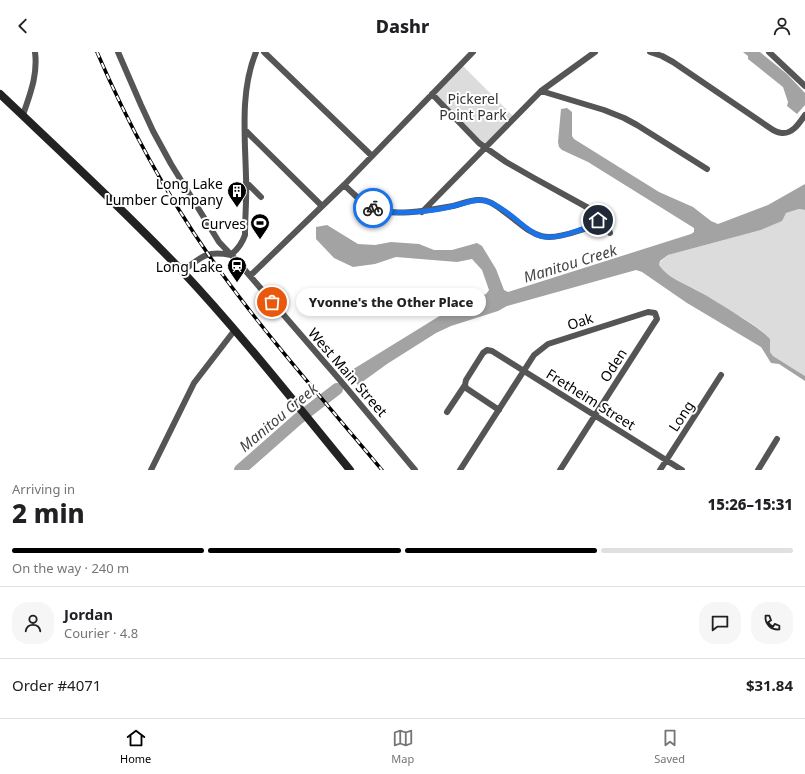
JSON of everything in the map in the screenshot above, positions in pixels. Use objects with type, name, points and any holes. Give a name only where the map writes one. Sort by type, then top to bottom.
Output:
[{"type":"main road","points":[[0,94],[112,201],[182,272],[276,380],[350,470]]},
{"type":"street","points":[[23,115],[34,83],[36,70],[35,52]]},
{"type":"street","name":"West Main Street","points":[[118,52],[141,105],[171,164],[219,242],[339,379],[415,470]]},
{"type":"street","points":[[182,272],[203,256],[213,253],[231,255],[238,250],[243,242],[245,235],[246,182],[245,99],[249,76],[256,52]]},
{"type":"street","points":[[264,52],[372,156]]},
{"type":"street","points":[[250,276],[372,156],[473,52]]},
{"type":"street","points":[[422,212],[541,91],[595,52]]},
{"type":"street","points":[[650,52],[673,62],[773,130],[782,134],[796,128],[805,115]]},
{"type":"street","points":[[769,52],[805,86]]},
{"type":"street","points":[[541,91],[604,110],[637,124],[708,169]]},
{"type":"street","points":[[432,94],[479,143],[534,178],[585,205],[599,216],[607,225],[610,233]]},
{"type":"street","points":[[245,130],[322,206]]},
{"type":"street","points":[[246,182],[261,197]]},
{"type":"street","points":[[344,184],[368,206],[376,210],[387,212],[422,212],[456,206],[478,200],[487,201],[496,205],[539,236],[550,238],[563,236],[588,228],[595,224],[599,216]]},
{"type":"street","name":"Oak","points":[[460,470],[534,355],[548,344],[648,312],[652,311],[655,313]]},
{"type":"street","name":"Oden","points":[[560,470],[657,319],[655,313]]},
{"type":"street","points":[[151,470],[194,383],[234,331]]},
{"type":"street","name":"Fretheim Street","points":[[465,385],[466,380],[483,353],[487,350],[492,351],[682,470]]},
{"type":"street","name":"Long","points":[[660,470],[721,375]]},
{"type":"street","points":[[447,412],[465,385],[466,388],[499,410]]},
{"type":"street","points":[[758,470],[777,439]]},
{"type":"green space","name":"Pickerel Point Park","points":[[461,64],[515,118],[486,147],[432,94]]},
{"type":"green space","points":[[799,209],[805,210],[805,376],[773,356],[770,352],[770,339],[757,327],[705,294],[671,277],[659,265],[660,262],[668,255],[761,230],[781,221],[786,213]]},
{"type":"shaded area","points":[[743,52],[760,52],[787,74],[805,93],[805,105],[797,114],[787,106],[788,102],[783,87],[748,59],[748,56]]},
{"type":"shaded area","points":[[567,108],[572,112],[572,136],[574,139],[659,192],[693,207],[711,221],[718,224],[768,205],[805,184],[805,210],[799,209],[786,213],[782,221],[761,230],[668,255],[660,261],[659,265],[671,277],[711,299],[762,332],[770,339],[770,352],[773,356],[805,376],[805,381],[779,364],[771,363],[761,347],[687,303],[642,272],[636,270],[507,306],[498,311],[451,326],[436,333],[387,364],[358,385],[347,373],[459,304],[486,294],[489,290],[482,270],[472,259],[457,262],[396,257],[375,264],[353,267],[334,258],[316,239],[316,227],[327,225],[358,244],[375,245],[391,242],[419,244],[434,250],[452,250],[477,243],[482,246],[496,269],[504,290],[508,292],[694,232],[694,228],[588,162],[562,150],[559,147],[558,142],[561,109]]},
{"type":"waterway","name":"Manitou Creek","points":[[240,470],[298,419],[337,389]]},
{"type":"railway","points":[[97,52],[123,109],[152,165],[202,245],[239,297],[299,372],[382,470]]},
{"type":"way so far","points":[[272,302],[250,276],[297,232],[344,184],[368,206],[373,208]]},
{"type":"place","name":"Long Lake Lumber Company","points":[[237,208]]},
{"type":"place","name":"Curves","points":[[260,240]]},
{"type":"place","name":"Long Lake","points":[[237,283]]},
{"type":"place","name":"Yvonne's the Other Place","points":[[272,302]]},
{"type":"route","points":[[373,208],[387,212],[422,212],[456,206],[478,200],[487,201],[496,205],[528,230],[539,236],[550,238],[563,236],[588,228],[595,224],[598,220]]}]
